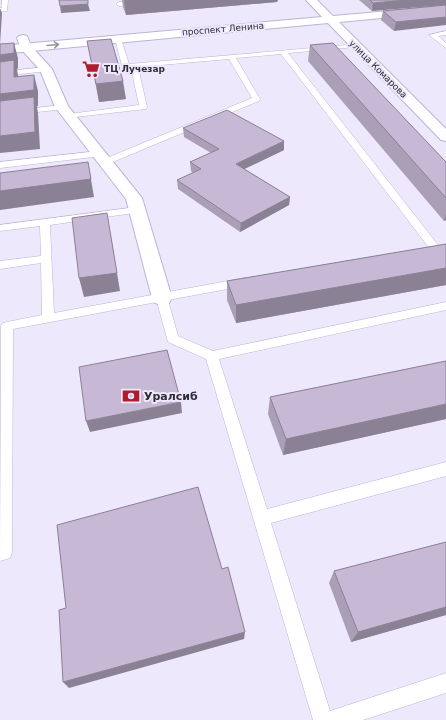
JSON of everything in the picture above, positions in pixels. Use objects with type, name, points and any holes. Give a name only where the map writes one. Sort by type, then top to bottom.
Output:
[{"type":"street","name":"улица Комарова","points":[[311,0],[446,137]]},
{"type":"street","name":"проспект Ленина","points":[[0,40],[24,43],[118,39],[446,2]]},
{"type":"street","name":"проспект Ленина","points":[[0,50],[24,43],[326,16],[446,9]]},
{"type":"street","points":[[24,43],[46,69],[66,112],[134,198],[162,298]]},
{"type":"lane","points":[[0,10],[5,10],[5,0]]},
{"type":"lane","points":[[119,4],[168,0]]},
{"type":"lane","points":[[446,33],[432,35],[446,46]]},
{"type":"lane","points":[[118,39],[126,66],[356,45]]},
{"type":"lane","points":[[283,52],[434,247]]},
{"type":"lane","points":[[0,165],[102,158],[256,99],[231,56]]},
{"type":"lane","points":[[0,114],[66,112],[143,107],[134,65]]},
{"type":"lane","points":[[0,74],[46,69]]},
{"type":"lane","points":[[0,228],[137,210]]},
{"type":"lane","points":[[45,222],[48,318]]},
{"type":"lane","points":[[419,250],[446,245]]},
{"type":"lane","points":[[0,266],[46,259]]},
{"type":"lane","points":[[0,553],[4,552],[6,326],[255,280]]},
{"type":"lane","points":[[162,298],[172,339],[212,356],[446,306]]},
{"type":"lane","points":[[212,356],[323,720]]},
{"type":"lane","points":[[261,518],[446,469]]},
{"type":"lane","points":[[332,720],[446,683]]},
{"type":"building","points":[[59,0],[88,0],[88,4],[60,6]]},
{"type":"building","points":[[370,0],[407,0],[373,3]]},
{"type":"building","points":[[446,5],[446,17],[396,22],[383,11]]},
{"type":"building","points":[[111,39],[123,81],[96,84],[87,41]]},
{"type":"building","points":[[14,43],[14,53],[0,55],[0,44]]},
{"type":"building","points":[[333,43],[446,162],[446,198],[310,45]]},
{"type":"building","points":[[14,60],[14,77],[34,75],[34,90],[0,94],[0,62]]},
{"type":"building","points":[[34,97],[35,132],[0,136],[0,101]]},
{"type":"building","points":[[227,110],[284,141],[236,164],[290,197],[241,223],[177,180],[201,169],[190,162],[219,149],[183,128]]},
{"type":"building","points":[[88,162],[91,179],[0,191],[0,173]]},
{"type":"building","points":[[107,213],[117,273],[79,278],[72,218]]},
{"type":"building","points":[[446,244],[446,268],[236,305],[227,281]]},
{"type":"building","name":"Уралсиб","points":[[167,350],[181,402],[86,421],[79,367]]},
{"type":"building","points":[[446,361],[446,404],[286,439],[270,397]]},
{"type":"building","points":[[198,487],[222,569],[228,567],[245,632],[63,682],[59,610],[66,608],[57,525]]},
{"type":"building","points":[[446,542],[446,607],[358,632],[334,571]]},
{"type":"place","name":"ТЦ Лучезар","points":[[91,69]]},
{"type":"place","name":"Уралсиб","points":[[131,396]]}]
